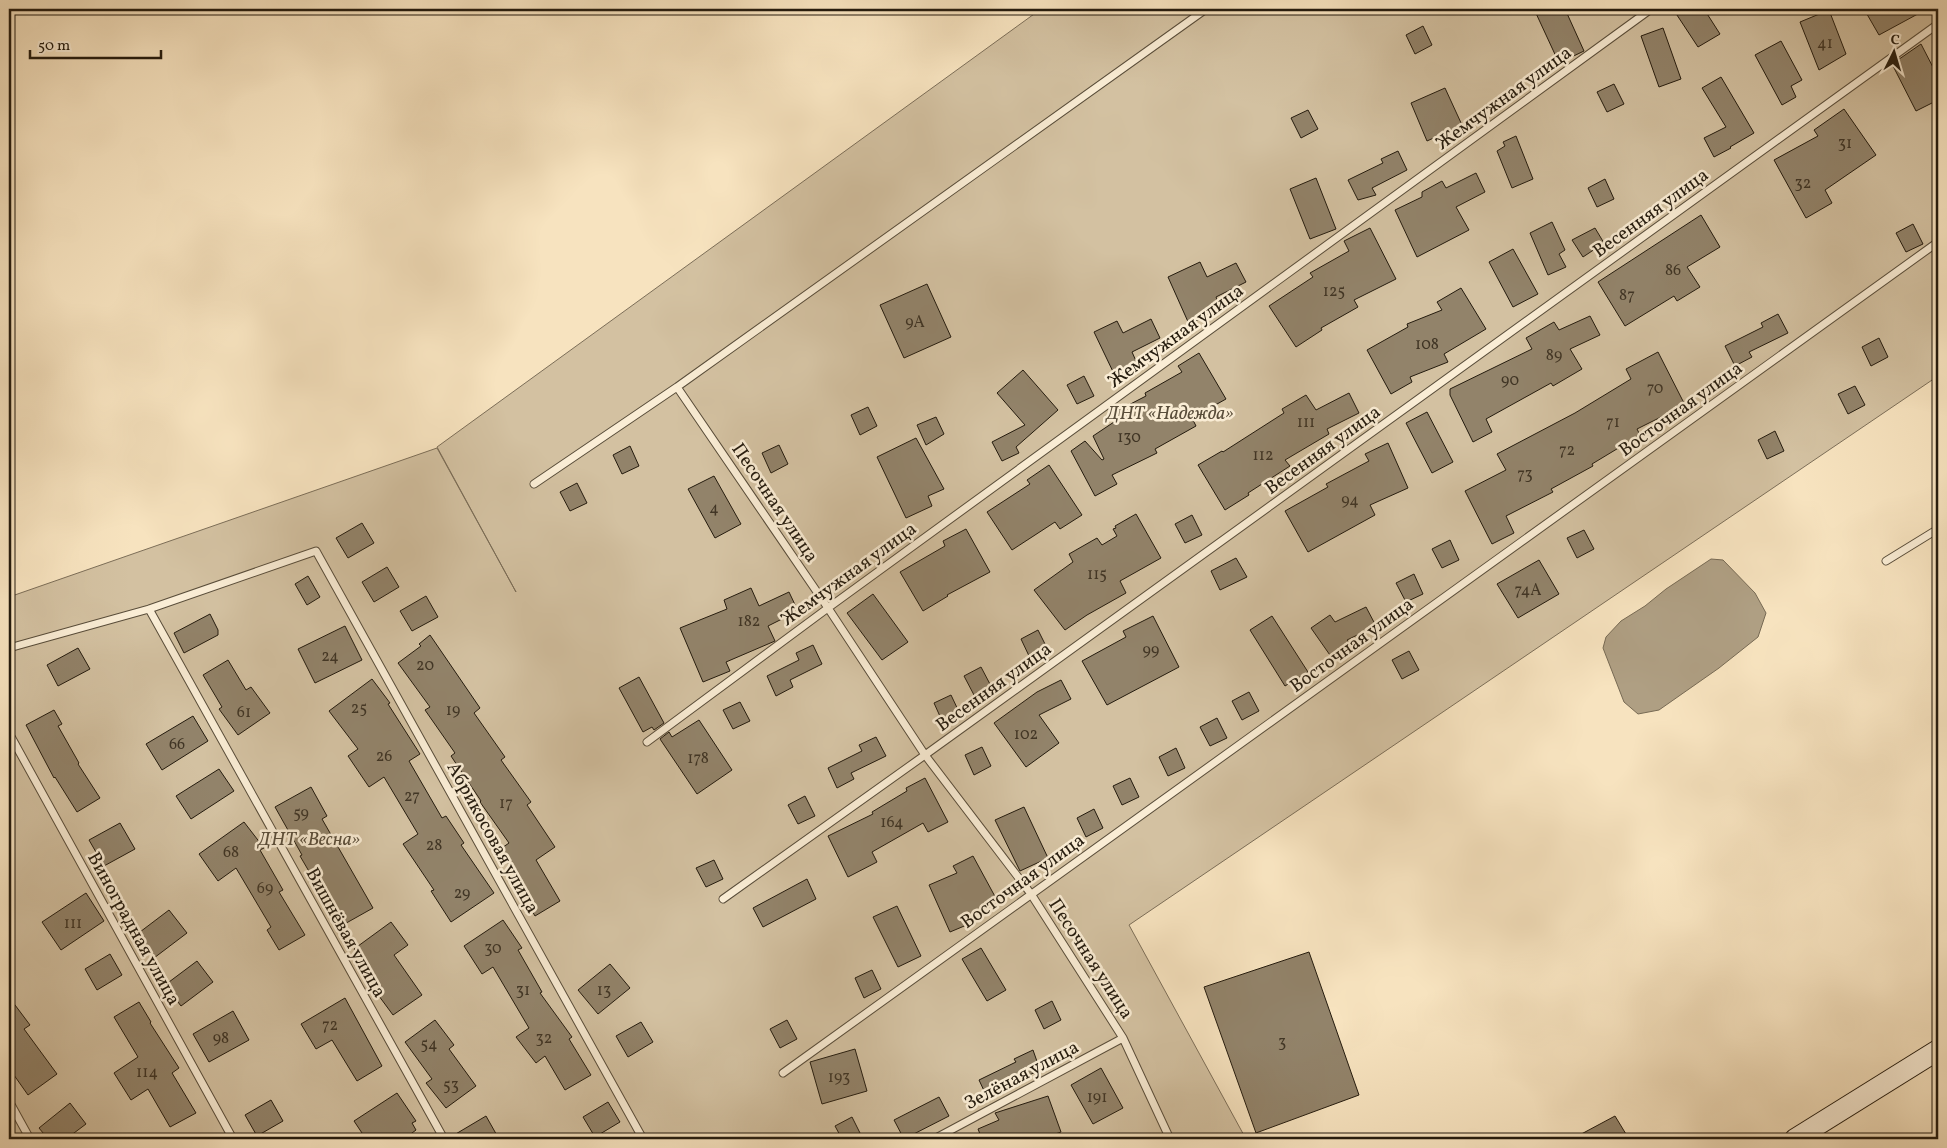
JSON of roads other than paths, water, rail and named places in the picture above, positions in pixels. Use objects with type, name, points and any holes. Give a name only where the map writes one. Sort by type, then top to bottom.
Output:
[{"type":"street","points":[[1795,1139],[1938,1050]]},
{"type":"lane","points":[[534,484],[677,387],[1206,9]]},
{"type":"lane","name":"Жемчужная улица","points":[[647,742],[828,608],[1652,9]]},
{"type":"lane","name":"Весенняя улица","points":[[723,898],[925,755],[1938,24]]},
{"type":"lane","name":"Восточная улица","points":[[783,1073],[1938,242]]},
{"type":"lane","name":"Песочная улица","points":[[677,387],[828,608],[925,755],[1031,894],[1124,1038],[1170,1139]]},
{"type":"lane","points":[[1886,561],[1938,529]]},
{"type":"lane","name":"Абрикосовая улица","points":[[149,609],[316,551],[643,1139]]},
{"type":"lane","points":[[9,648],[149,609]]},
{"type":"lane","name":"Вишнёвая улица","points":[[149,609],[444,1139]]},
{"type":"lane","name":"Виноградная улица","points":[[9,733],[233,1139]]},
{"type":"lane","name":"Зелёная улица","points":[[934,1139],[1124,1038]]},
{"type":"lane","points":[[9,1102],[30,1139]]},
{"type":"park label","name":"ДНТ «Надежда»","points":[[1170,412]]},
{"type":"park label","name":"ДНТ «Весна»","points":[[309,838]]}]
